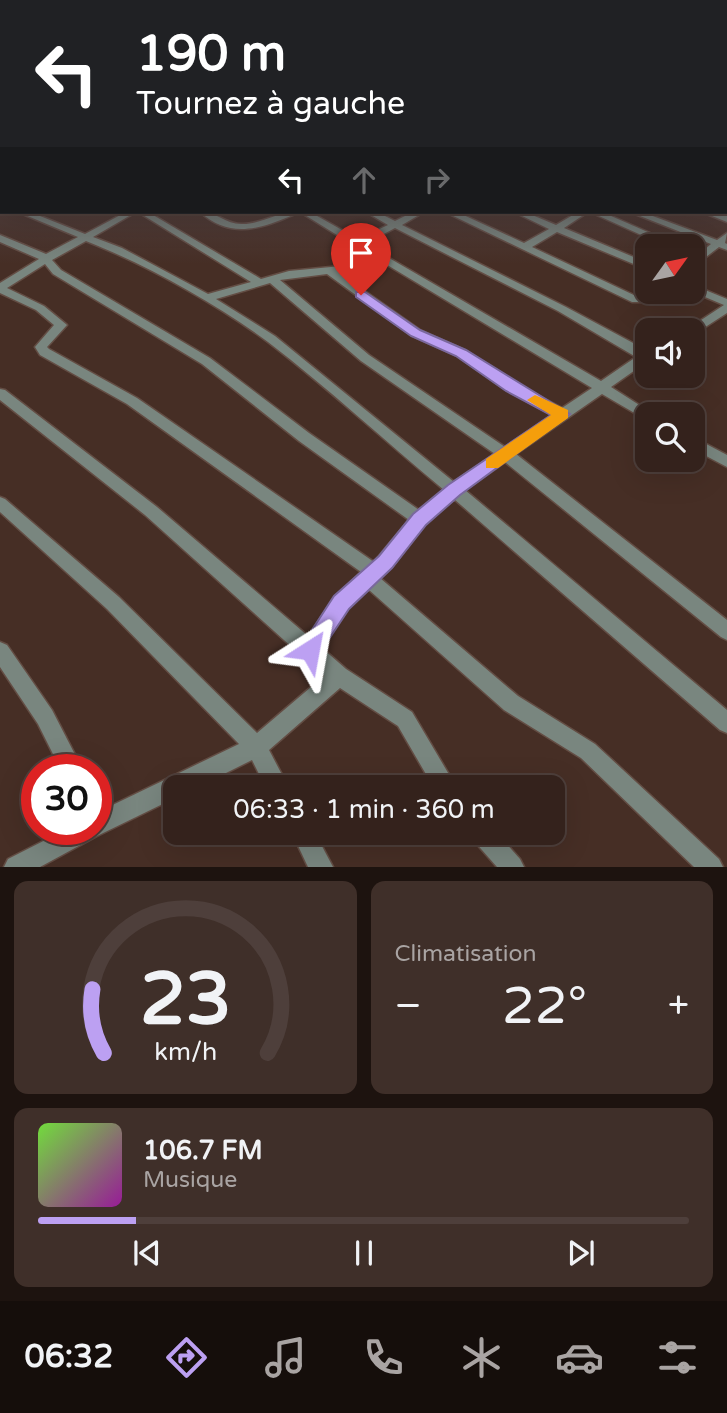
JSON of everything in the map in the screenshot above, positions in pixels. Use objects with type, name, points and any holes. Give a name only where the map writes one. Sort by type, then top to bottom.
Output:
[{"type":"street","points":[[27,214],[118,250],[207,298],[271,339],[454,490],[727,723]]},
{"type":"street","points":[[0,288],[47,258],[130,214]]},
{"type":"street","points":[[146,214],[266,281],[365,358],[505,454],[727,631]]},
{"type":"street","points":[[208,214],[224,226],[237,228],[248,228],[287,214]]},
{"type":"street","points":[[307,214],[635,407]]},
{"type":"street","points":[[374,214],[562,309],[635,350]]},
{"type":"street","points":[[358,243],[416,214]]},
{"type":"street","points":[[454,214],[635,300]]},
{"type":"street","points":[[523,214],[635,262]]},
{"type":"street","points":[[525,247],[581,214]]},
{"type":"street","points":[[600,214],[647,234]]},
{"type":"street","points":[[639,214],[722,245]]},
{"type":"street","points":[[705,254],[722,245],[727,236]]},
{"type":"street","points":[[0,238],[47,258],[57,272],[206,361],[304,437],[419,520]]},
{"type":"street","points":[[207,298],[302,271],[355,268],[374,252]]},
{"type":"street","points":[[329,270],[416,333],[461,353],[511,387],[562,414]]},
{"type":"street","points":[[0,288],[21,297],[56,319],[61,326],[44,342],[41,347],[44,352],[132,401],[370,574],[511,703],[588,751],[711,867]]},
{"type":"street","points":[[705,294],[727,305],[705,322]]},
{"type":"street","points":[[310,650],[341,603],[394,553],[419,520],[454,490],[635,364]]},
{"type":"street","points":[[0,393],[141,502],[339,676],[405,719],[438,775]]},
{"type":"street","points":[[705,449],[727,462]]},
{"type":"street","points":[[0,503],[113,603],[256,747],[271,775]]},
{"type":"street","points":[[0,651],[45,716],[64,754]]},
{"type":"street","points":[[112,816],[256,747],[339,676]]},
{"type":"street","points":[[16,867],[56,845]]},
{"type":"street","points":[[309,845],[321,867]]},
{"type":"street","points":[[493,845],[512,867]]},
{"type":"slow traffic","points":[[492,464],[562,414],[535,400]]},
{"type":"route","points":[[310,650],[341,603],[386,562],[419,520],[454,490],[562,414],[511,387],[461,353],[443,348],[416,333],[361,295]]}]
